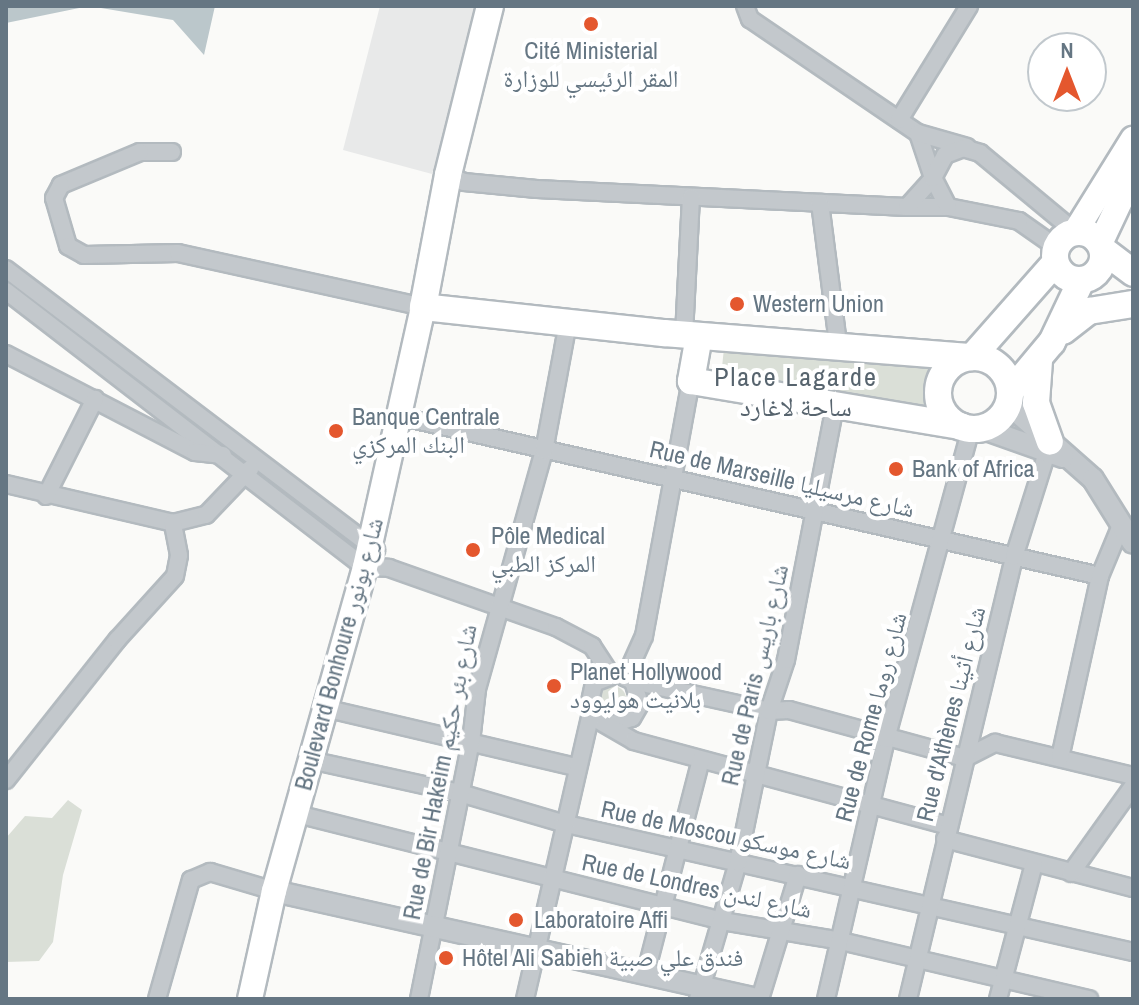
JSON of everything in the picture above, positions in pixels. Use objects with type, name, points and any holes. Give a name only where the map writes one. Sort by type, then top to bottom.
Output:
[{"type":"main road","points":[[490,6],[453,185],[423,307],[692,335],[838,343],[972,357],[995,363],[1009,398]]},
{"type":"main road","points":[[453,185],[508,6]]},
{"type":"main road","points":[[971,428],[942,410],[938,387],[950,365],[972,357],[1062,247],[1133,139]]},
{"type":"main road","points":[[692,335],[691,381],[971,428],[998,420],[1009,398],[1045,352],[1087,279],[1101,268],[1102,247],[1133,174]]},
{"type":"main road","points":[[1062,247],[1091,235],[1133,273]]},
{"type":"main road","points":[[1062,247],[1065,277],[1087,279],[1133,301]]},
{"type":"main road","points":[[1054,451],[1036,403],[1045,352],[1089,311],[1133,301]]},
{"type":"main road","name":"Boulevard Bonhoure شارع بونور","points":[[250,999],[274,891],[324,708],[375,559],[398,416],[423,307]]},
{"type":"street","points":[[899,120],[969,6]]},
{"type":"street","points":[[752,10],[918,133],[973,149],[1037,205],[1062,247]]},
{"type":"street","points":[[918,133],[933,178],[948,207]]},
{"type":"street","points":[[907,207],[933,178],[950,152],[973,149]]},
{"type":"street","points":[[172,152],[140,152],[61,185],[54,198],[68,246],[84,255],[178,253],[423,307]]},
{"type":"street","points":[[453,185],[948,207],[1019,221],[1062,247]]},
{"type":"street","points":[[691,197],[692,335]]},
{"type":"street","points":[[820,203],[838,343]]},
{"type":"street","points":[[1019,221],[1031,218],[1037,205]]},
{"type":"street","points":[[6,269],[230,451],[246,474],[375,559],[501,604],[568,632],[601,656],[640,696],[637,712],[626,723],[610,725]]},
{"type":"street","points":[[6,291],[230,451],[257,461],[375,559]]},
{"type":"street","name":"Rue de Bir Hakeim شارع بئر حكيم","points":[[419,999],[446,851],[471,742],[477,689],[544,451],[568,323]]},
{"type":"street","points":[[6,354],[195,452],[230,451]]},
{"type":"street","points":[[623,677],[644,636],[691,381]]},
{"type":"street","points":[[1009,398],[1054,451],[1093,479],[1133,543]]},
{"type":"street","points":[[46,496],[95,399]]},
{"type":"street","name":"Rue de Paris شارع باريس","points":[[699,992],[738,862],[769,711],[786,660],[835,406]]},
{"type":"street","name":"Rue de Marseille شارع مرسيليا","points":[[398,416],[544,451],[674,476],[943,542],[1100,576]]},
{"type":"street","points":[[971,428],[1054,451]]},
{"type":"street","name":"Rue de Rome شارع روما","points":[[826,999],[886,739],[943,542],[971,428]]},
{"type":"street","name":"Rue d'Athènes شارع أثينا","points":[[908,999],[1014,557],[1054,451]]},
{"type":"street","points":[[6,484],[46,496],[173,523],[206,515],[257,461]]},
{"type":"street","points":[[6,780],[117,640],[175,576],[179,555],[173,523]]},
{"type":"street","points":[[1060,758],[1100,576],[1122,523]]},
{"type":"street","points":[[525,999],[562,823],[591,713],[589,691],[623,677],[769,711],[823,718],[886,739],[965,758],[995,743],[1133,776]]},
{"type":"street","points":[[324,708],[576,767]]},
{"type":"street","points":[[591,713],[634,741],[870,809],[1034,864],[1133,888]]},
{"type":"street","name":"Rue de Moscou شارع موسكو","points":[[310,760],[460,793],[562,823],[929,903],[1133,952]]},
{"type":"street","points":[[646,972],[681,849],[701,760]]},
{"type":"street","points":[[1071,873],[1133,786]]},
{"type":"street","name":"Rue de Londres شارع لندن","points":[[297,814],[722,921],[841,941],[1089,999]]},
{"type":"street","points":[[998,999],[1034,864]]},
{"type":"street","points":[[157,999],[191,880],[210,872],[274,891],[646,972],[699,992],[760,999],[798,875]]},
{"type":"shaded area","points":[[6,6],[89,6],[6,23]]},
{"type":"shaded area","points":[[89,6],[215,6],[204,55],[173,20]]},
{"type":"shaded area","points":[[380,6],[482,6],[432,174],[343,150]]},
{"type":"shaded area","points":[[724,348],[933,361],[924,386],[928,412],[721,377]]},
{"type":"shaded area","points":[[613,686],[622,690],[626,699],[622,708],[613,712],[604,708],[600,699],[604,690]]},
{"type":"shaded area","points":[[68,800],[82,810],[63,875],[53,942],[39,961],[6,962],[6,838],[25,816],[52,818]]},
{"type":"place","name":"Cité Ministerial المقر الرئيسي للوزارة","points":[[591,24]]},
{"type":"place","name":"Western Union","points":[[737,304]]},
{"type":"place","name":"Banque Centrale البنك المركزي","points":[[336,431]]},
{"type":"place","name":"Bank of Africa","points":[[896,469]]},
{"type":"place","name":"Pôle Medical المركز الطبي","points":[[473,550]]},
{"type":"place","name":"Planet Hollywood بلانيت هوليوود","points":[[554,686]]},
{"type":"place","name":"Laboratoire Affi","points":[[516,920]]},
{"type":"place","name":"Hôtel Ali Sabieh فندق علي صبية","points":[[446,958]]},
{"type":"district","name":"Place Lagarde ساحة لاغارد","points":[[796,392]]}]
